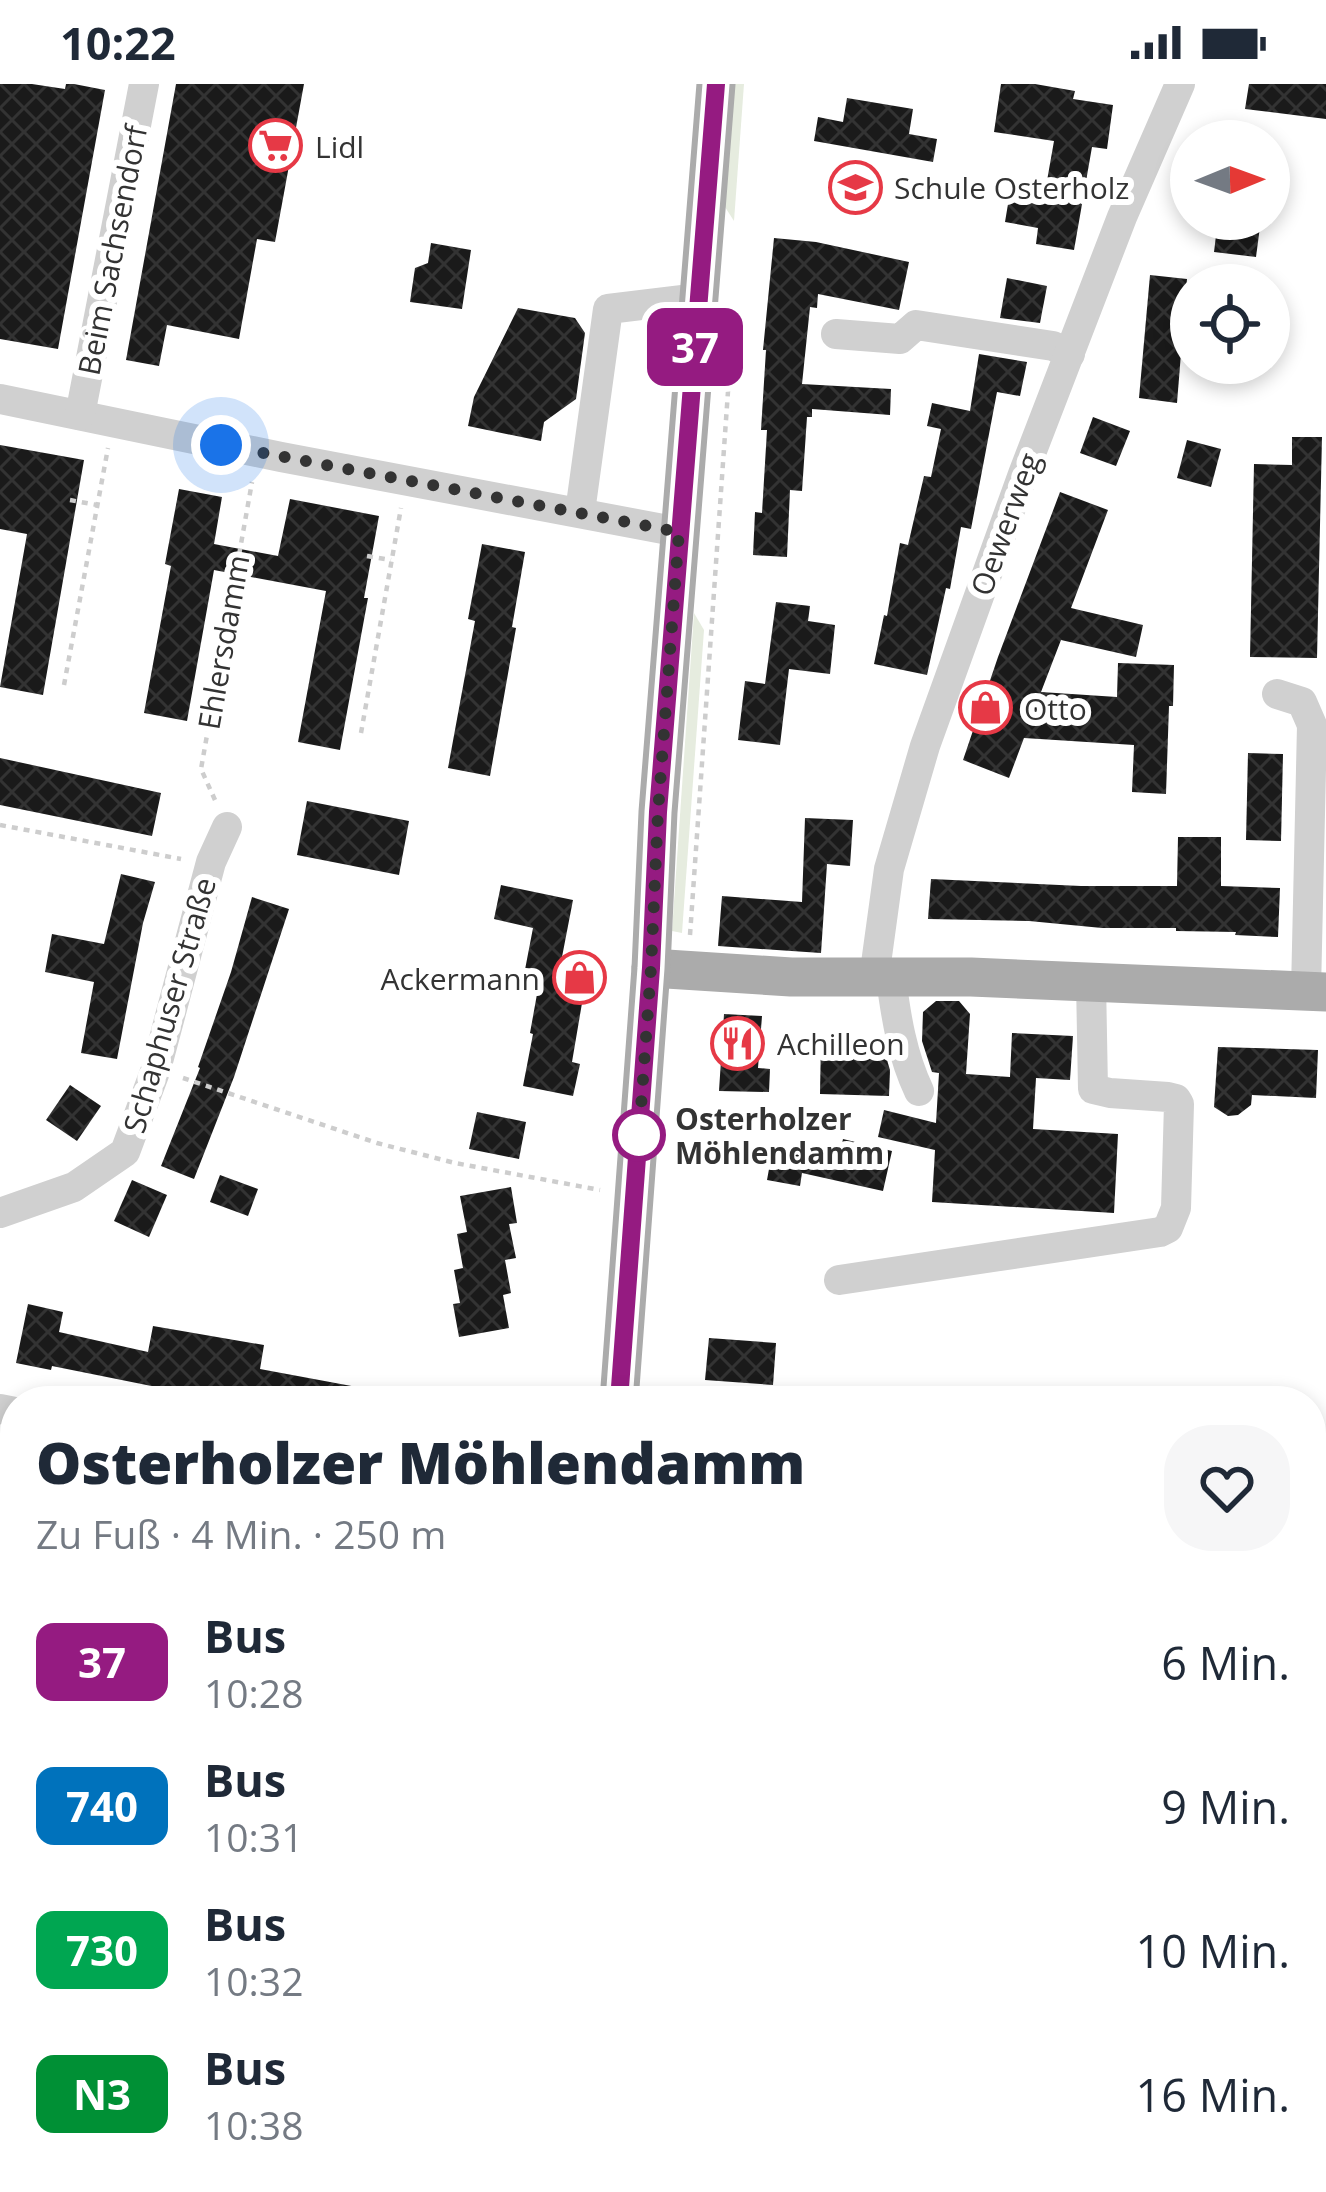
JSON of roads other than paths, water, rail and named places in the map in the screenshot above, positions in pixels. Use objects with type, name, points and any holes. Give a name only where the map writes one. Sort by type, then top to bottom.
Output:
[{"type":"main road","points":[[620,1386],[635,1193],[669,969],[658,812],[716,84]]},
{"type":"main road","points":[[669,969],[791,977],[971,977],[1316,991]]},
{"type":"street","name":"Beim Sachsendorf","points":[[80,415],[144,84]]},
{"type":"street","name":"Oewerweg","points":[[919,1091],[882,978],[889,869],[925,746],[1070,354],[1180,84]]},
{"type":"street","points":[[580,512],[608,309],[699,298]]},
{"type":"street","points":[[836,334],[900,339],[916,325],[1053,346],[1070,354]]},
{"type":"street","points":[[0,399],[679,532]]},
{"type":"street","points":[[1277,694],[1302,702],[1319,725],[1316,991]]},
{"type":"street","name":"Schaphuser Straße","points":[[0,1213],[74,1186],[125,1152],[156,1069],[211,862],[226,827]]},
{"type":"street","points":[[839,1280],[1168,1228],[1176,1208],[1179,1104],[1168,1096],[1093,1089],[1091,981]]},
{"type":"place","name":"Lidl","points":[[276,146]]},
{"type":"place","name":"Schule Osterholz","points":[[855,187]]},
{"type":"place","name":"Otto","points":[[985,708]]},
{"type":"place","name":"Ackermann","points":[[579,978]]},
{"type":"place","name":"Achilleon","points":[[738,1043]]},
{"type":"place","name":"Osterholzer Möhlendamm","points":[[639,1135]]}]
